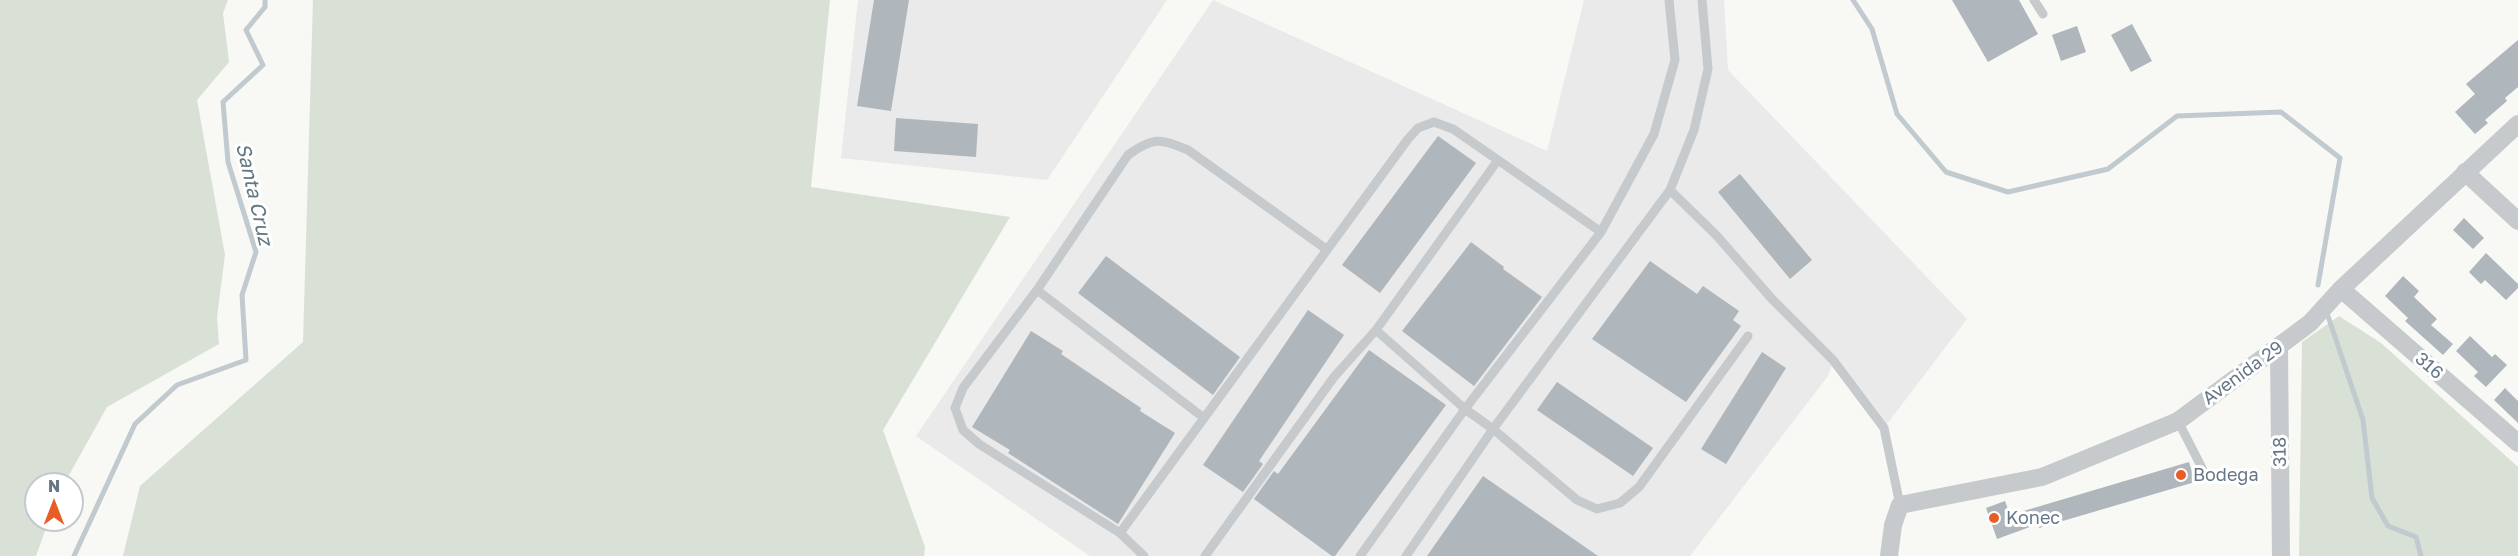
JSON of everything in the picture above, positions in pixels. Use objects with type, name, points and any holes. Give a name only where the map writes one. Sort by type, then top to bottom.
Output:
[{"type":"street","name":"Avenida 29","points":[[1900,505],[2042,477],[2178,421],[2310,323],[2341,289],[2518,124]]},
{"type":"street","points":[[2465,172],[2518,221]]},
{"type":"street","name":"316","points":[[2341,289],[2518,443]]},
{"type":"street","name":"318","points":[[2279,348],[2281,556]]},
{"type":"street","points":[[1889,556],[1893,525],[1900,505]]},
{"type":"lane","points":[[1360,556],[1465,409],[1601,232],[1654,134],[1675,60],[1669,0]]},
{"type":"lane","points":[[1406,556],[1493,429],[1670,190],[1694,130],[1708,69],[1702,0]]},
{"type":"lane","points":[[2034,0],[2043,14]]},
{"type":"lane","points":[[1120,533],[1326,249],[1418,128],[1434,122],[1453,129],[1601,232]]},
{"type":"lane","points":[[1144,556],[1120,533],[979,444],[963,430],[955,408],[963,388],[1037,290],[1128,155],[1145,142],[1164,140],[1188,150],[1326,249]]},
{"type":"lane","points":[[1206,556],[1334,377],[1376,330],[1498,160]]},
{"type":"lane","points":[[1670,190],[1717,236],[1772,299],[1833,360],[1884,428],[1900,505]]},
{"type":"lane","points":[[1037,290],[1204,418]]},
{"type":"lane","points":[[1376,330],[1465,409],[1493,429],[1577,500],[1597,508],[1620,503],[1639,487],[1748,336]]},
{"type":"lane","points":[[2178,421],[2204,472]]},
{"type":"shaded area","points":[[0,0],[228,0],[223,13],[229,62],[197,100],[225,255],[217,317],[219,344],[107,407],[71,472],[24,472],[24,532],[45,532],[36,556],[0,556]]},
{"type":"shaded area","points":[[313,0],[830,0],[811,187],[1010,217],[883,430],[925,547],[924,556],[123,556],[140,486],[303,342]]},
{"type":"shaded area","points":[[858,0],[1167,0],[1047,180],[841,158]]},
{"type":"shaded area","points":[[1213,0],[1547,151],[1584,0],[1724,0],[1728,70],[1967,319],[1884,428],[1833,361],[1828,376],[1690,556],[1090,556],[916,436]]},
{"type":"shaded area","points":[[2339,316],[2381,343],[2518,467],[2518,556],[2299,556],[2302,342]]},
{"type":"building","points":[[874,0],[909,0],[891,111],[857,106]]},
{"type":"building","points":[[1952,0],[2019,0],[2038,34],[1988,62]]},
{"type":"building","points":[[2132,24],[2152,61],[2131,72],[2111,35]]},
{"type":"building","points":[[2077,26],[2086,52],[2061,61],[2052,35]]},
{"type":"building","points":[[2518,40],[2518,87],[2505,98],[2507,101],[2485,120],[2488,123],[2475,134],[2455,112],[2475,94],[2466,84]]},
{"type":"building","points":[[896,118],[978,124],[976,157],[894,151]]},
{"type":"building","points":[[1438,136],[1476,163],[1380,293],[1342,265]]},
{"type":"building","points":[[1740,174],[1812,260],[1790,279],[1718,192]]},
{"type":"building","points":[[2464,218],[2484,238],[2473,249],[2453,230]]},
{"type":"building","points":[[1471,242],[1542,297],[1474,386],[1402,331]]},
{"type":"building","points":[[2486,253],[2518,284],[2518,288],[2506,300],[2485,280],[2481,284],[2469,272]]},
{"type":"building","points":[[1106,256],[1240,357],[1213,395],[1078,293]]},
{"type":"building","points":[[1650,261],[1697,294],[1703,286],[1739,311],[1733,320],[1741,326],[1686,402],[1592,339]]},
{"type":"building","points":[[2403,276],[2419,291],[2414,297],[2437,319],[2431,325],[2453,344],[2443,355],[2405,321],[2408,318],[2385,296]]},
{"type":"building","points":[[1308,310],[1344,335],[1259,461],[1263,464],[1243,492],[1203,465]]},
{"type":"building","points":[[1031,331],[1063,351],[1061,354],[1141,408],[1140,411],[1175,433],[1118,524],[1008,453],[1010,450],[972,427]]},
{"type":"building","points":[[2470,336],[2492,357],[2495,354],[2507,365],[2486,387],[2474,376],[2478,372],[2456,351]]},
{"type":"building","points":[[1369,350],[1446,405],[1335,556],[1332,556],[1254,499],[1274,471],[1278,474]]},
{"type":"building","points":[[1762,352],[1786,368],[1726,464],[1701,449]]},
{"type":"building","points":[[1557,382],[1653,448],[1633,476],[1537,410]]},
{"type":"building","points":[[2505,388],[2518,401],[2518,423],[2494,400]]},
{"type":"building","points":[[2189,462],[2195,482],[2039,528],[2038,524],[1997,539],[1986,508],[2005,501],[2010,515]]},
{"type":"building","points":[[1483,476],[1598,556],[1427,556]]},
{"type":"waterway","name":"Santa Cruz","points":[[74,556],[135,424],[177,385],[246,360],[242,295],[256,252],[228,162],[223,102],[263,65],[246,30],[265,7],[265,0]]},
{"type":"waterway","points":[[1853,0],[1872,29],[1897,114],[1946,172],[2008,192],[2108,169],[2177,116],[2281,112],[2340,158],[2318,285]]},
{"type":"waterway","points":[[2328,316],[2363,420],[2372,498],[2388,526],[2416,537],[2421,556]]},
{"type":"place","name":"Bodega","points":[[2181,475]]},
{"type":"place","name":"Konec","points":[[1994,518]]}]
